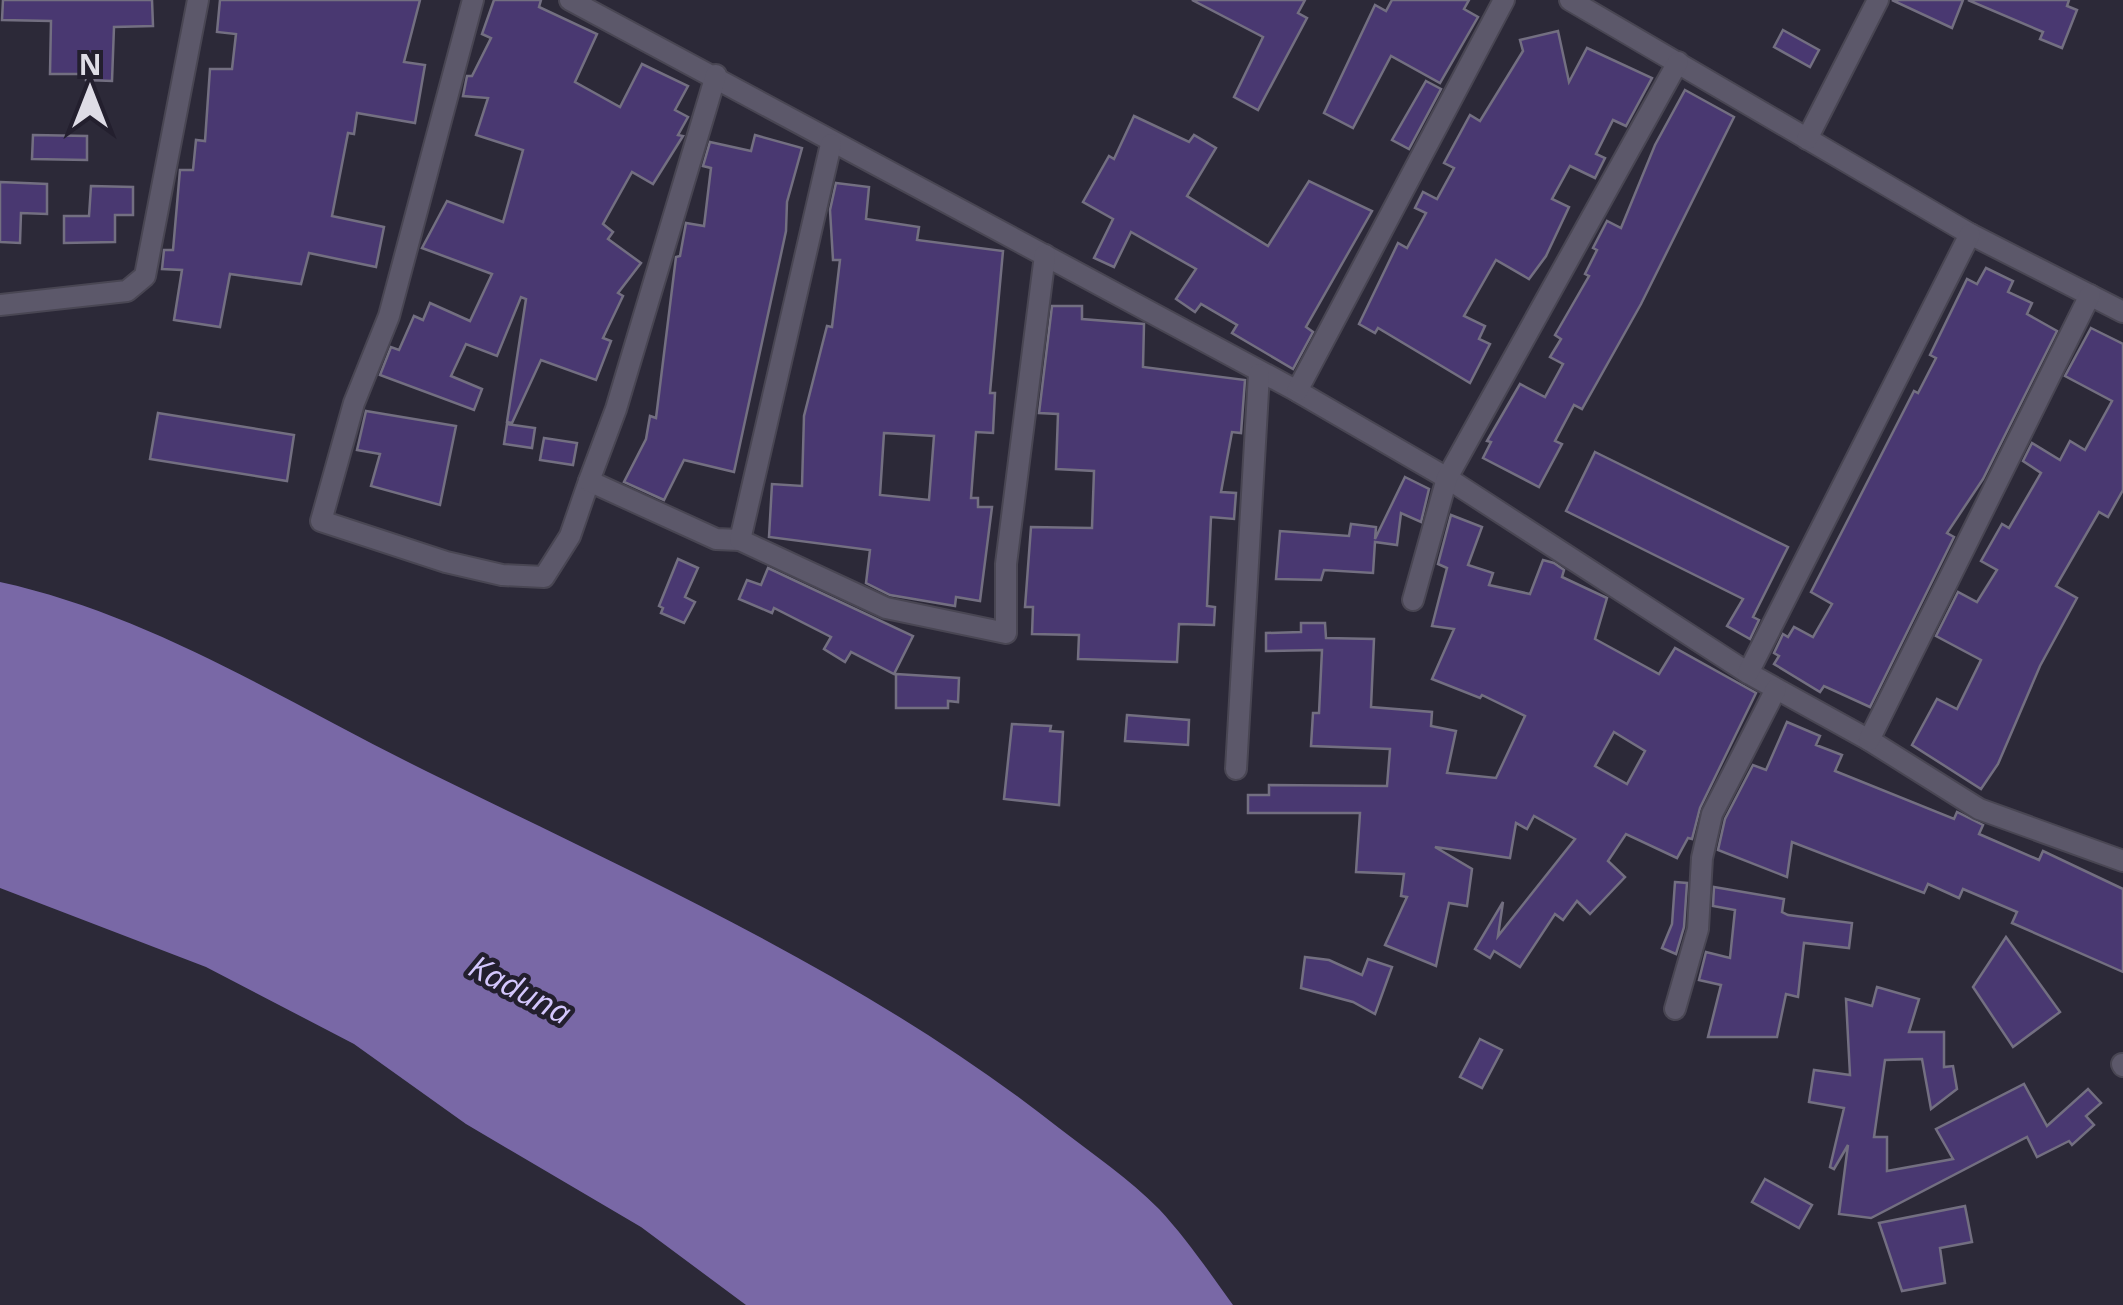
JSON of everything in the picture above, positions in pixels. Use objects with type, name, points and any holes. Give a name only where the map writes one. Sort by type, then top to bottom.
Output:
[{"type":"street","points":[[0,305],[126,291],[145,276],[198,0]]},
{"type":"street","points":[[473,0],[389,316],[354,403],[320,520],[446,562],[502,575],[544,577],[570,536],[616,409],[716,75]]},
{"type":"street","points":[[570,0],[716,75],[831,144],[1297,391],[1447,478],[1748,673],[1868,740],[1979,810],[2123,861]]},
{"type":"street","points":[[1297,391],[1504,0]]},
{"type":"street","points":[[1570,0],[1601,8],[1678,62],[1970,234],[2123,312]]},
{"type":"street","points":[[1807,139],[1878,0]]},
{"type":"street","points":[[1413,600],[1447,478],[1678,62]]},
{"type":"street","points":[[740,540],[831,144]]},
{"type":"street","points":[[1748,673],[1970,234]]},
{"type":"street","points":[[589,481],[716,539],[740,540],[886,608],[1006,633],[1006,564],[1045,255]]},
{"type":"street","points":[[1868,740],[2090,295]]},
{"type":"street","points":[[1236,769],[1260,374]]},
{"type":"street","points":[[1675,1009],[1698,930],[1702,858],[1712,814],[1776,690]]},
{"type":"water","name":"Kaduna","points":[[0,582],[112,616],[219,664],[833,977],[986,1074],[1123,1177],[1169,1220],[1233,1305],[746,1305],[641,1227],[466,1124],[354,1044],[206,967],[0,888]]},
{"type":"building","points":[[3,0],[152,0],[153,26],[114,27],[112,81],[86,80],[87,74],[50,74],[51,21],[2,20]]},
{"type":"building","points":[[220,0],[420,0],[404,62],[425,65],[415,123],[357,113],[354,134],[348,133],[332,216],[384,227],[376,267],[309,253],[301,284],[230,274],[220,327],[174,320],[182,270],[162,269],[164,250],[173,250],[180,170],[193,170],[196,140],[205,141],[210,69],[232,69],[236,34],[217,32]]},
{"type":"building","points":[[494,0],[541,0],[539,7],[597,34],[575,82],[620,107],[642,64],[688,86],[675,110],[688,117],[678,135],[683,136],[653,184],[632,172],[603,224],[613,232],[608,239],[641,263],[618,293],[623,296],[603,338],[611,341],[596,380],[541,360],[512,423],[507,422],[526,299],[521,297],[497,356],[466,344],[451,376],[482,389],[474,410],[380,375],[391,347],[399,350],[414,316],[423,320],[430,303],[470,321],[492,274],[422,248],[447,201],[503,222],[523,150],[476,135],[488,98],[463,96],[467,76],[472,76],[491,38],[482,34]]},
{"type":"building","points":[[1192,0],[1305,0],[1298,13],[1307,18],[1258,110],[1234,97],[1263,37]]},
{"type":"building","points":[[1392,0],[1469,0],[1464,9],[1478,17],[1440,83],[1391,56],[1353,128],[1324,113],[1375,5],[1386,11]]},
{"type":"building","points":[[1892,0],[1963,0],[1952,28]]},
{"type":"building","points":[[1968,0],[2069,0],[2067,6],[2077,10],[2062,48],[2040,39],[2043,32]]},
{"type":"building","points":[[1783,30],[1819,50],[1810,67],[1774,47]]},
{"type":"building","points":[[1558,31],[1569,82],[1587,48],[1652,78],[1626,126],[1613,120],[1596,154],[1605,158],[1595,178],[1570,166],[1552,199],[1569,207],[1546,256],[1529,279],[1496,260],[1464,316],[1485,326],[1479,339],[1490,344],[1470,383],[1378,328],[1375,333],[1359,324],[1398,243],[1407,248],[1426,213],[1415,208],[1423,192],[1437,199],[1454,168],[1444,163],[1470,115],[1480,121],[1523,51],[1520,40]]},
{"type":"building","points":[[1426,81],[1441,89],[1409,149],[1392,140]]},
{"type":"building","points":[[1685,90],[1734,117],[1641,304],[1582,409],[1574,405],[1555,441],[1562,444],[1539,487],[1483,458],[1491,442],[1487,441],[1520,384],[1545,397],[1563,364],[1550,357],[1561,339],[1555,335],[1589,276],[1585,274],[1597,250],[1593,248],[1607,221],[1621,228],[1655,145]]},
{"type":"building","points":[[1134,116],[1189,142],[1194,135],[1216,148],[1187,196],[1268,246],[1309,181],[1372,211],[1306,327],[1313,332],[1293,369],[1232,333],[1237,325],[1201,304],[1195,312],[1176,299],[1196,269],[1131,232],[1114,267],[1094,258],[1113,219],[1083,202],[1109,156],[1114,159]]},
{"type":"building","points":[[33,135],[87,136],[87,160],[32,159]]},
{"type":"building","points":[[755,135],[802,148],[787,202],[786,231],[734,472],[684,460],[664,500],[624,482],[646,439],[650,416],[656,418],[676,257],[680,256],[686,223],[704,226],[711,168],[703,166],[710,142],[751,151]]},
{"type":"building","points":[[0,182],[47,184],[47,214],[21,213],[20,243],[0,242]]},
{"type":"building","points":[[836,183],[869,187],[866,219],[919,227],[917,240],[1003,251],[990,393],[995,393],[993,433],[976,432],[971,498],[978,498],[978,507],[992,507],[980,601],[956,597],[955,606],[890,595],[866,583],[870,550],[769,537],[772,484],[802,486],[804,416],[827,326],[832,327],[840,260],[833,260],[830,210]],"holes":[[[884,433],[934,436],[929,500],[880,495]]]},
{"type":"building","points":[[91,186],[133,187],[133,215],[115,215],[115,242],[64,243],[64,216],[89,216]]},
{"type":"building","points":[[1986,268],[2013,281],[2008,292],[2032,303],[2027,314],[2057,331],[1983,479],[1947,533],[1954,537],[1870,707],[1824,686],[1820,692],[1774,664],[1779,656],[1774,653],[1783,634],[1788,637],[1794,627],[1813,637],[1832,604],[1811,592],[1914,391],[1918,393],[1936,358],[1930,355],[1967,279],[1977,284]]},
{"type":"building","points":[[1052,306],[1082,306],[1082,319],[1144,324],[1143,367],[1245,380],[1241,433],[1232,432],[1221,492],[1236,493],[1234,519],[1211,517],[1207,606],[1215,607],[1214,625],[1179,624],[1177,662],[1078,659],[1079,635],[1032,634],[1033,607],[1025,607],[1031,527],[1092,528],[1094,471],[1056,469],[1058,414],[1039,413]]},
{"type":"building","points":[[2091,328],[2123,344],[2123,490],[2108,517],[2099,512],[2056,586],[2077,598],[2040,666],[1998,764],[1981,789],[1912,745],[1937,699],[1957,709],[1981,660],[1936,636],[1958,592],[1977,602],[1997,570],[1981,561],[2002,524],[2009,528],[2041,473],[2023,461],[2032,443],[2060,460],[2070,441],[2085,450],[2112,401],[2065,376]]},
{"type":"building","points":[[366,411],[456,426],[440,505],[371,486],[380,454],[357,450]]},
{"type":"building","points":[[158,413],[294,435],[287,481],[150,459]]},
{"type":"building","points":[[507,424],[535,428],[532,448],[504,444]]},
{"type":"building","points":[[544,438],[577,443],[573,465],[540,460]]},
{"type":"building","points":[[1595,452],[1788,547],[1753,617],[1759,620],[1750,639],[1727,626],[1743,599],[1566,511]]},
{"type":"building","points":[[1405,477],[1429,489],[1421,522],[1401,513],[1397,545],[1375,542],[1373,573],[1324,570],[1321,580],[1276,579],[1280,531],[1349,536],[1351,524],[1376,527],[1375,539]]},
{"type":"building","points":[[1451,515],[1482,527],[1468,565],[1493,573],[1489,585],[1530,594],[1543,560],[1554,563],[1564,570],[1562,577],[1607,598],[1595,639],[1659,674],[1675,648],[1756,693],[1700,808],[1692,839],[1688,838],[1677,858],[1626,834],[1608,861],[1625,877],[1590,914],[1577,901],[1563,920],[1555,914],[1520,967],[1494,951],[1490,958],[1475,949],[1503,902],[1498,936],[1575,839],[1534,816],[1527,829],[1516,823],[1510,858],[1435,847],[1472,869],[1467,906],[1449,903],[1436,966],[1385,945],[1407,897],[1401,896],[1404,874],[1356,872],[1360,813],[1248,813],[1248,795],[1269,795],[1269,785],[1387,786],[1390,749],[1311,746],[1313,713],[1319,713],[1322,650],[1266,651],[1266,633],[1301,632],[1301,623],[1325,623],[1326,638],[1374,639],[1371,707],[1432,712],[1431,726],[1456,731],[1447,773],[1496,778],[1525,716],[1482,695],[1480,698],[1432,679],[1454,629],[1432,626],[1447,568],[1438,564]],"holes":[[[1614,732],[1645,751],[1627,784],[1595,766]]]},
{"type":"building","points":[[678,559],[698,568],[685,597],[695,602],[684,623],[661,613],[663,608],[659,606]]},
{"type":"building","points":[[768,568],[913,636],[894,674],[851,652],[845,662],[824,649],[831,637],[774,608],[772,613],[739,599],[747,580],[761,585]]},
{"type":"building","points":[[896,674],[959,678],[958,702],[948,701],[948,708],[896,708]]},
{"type":"building","points":[[1127,715],[1189,720],[1188,745],[1125,741]]},
{"type":"building","points":[[1787,722],[1820,736],[1816,745],[1842,755],[1835,771],[1954,819],[1957,812],[1983,825],[1979,834],[2039,860],[2043,851],[2123,889],[2123,972],[2012,923],[2017,912],[1963,889],[1959,898],[1928,884],[1924,893],[1792,842],[1787,877],[1718,850],[1725,819],[1753,765],[1766,770]]},
{"type":"building","points":[[1012,724],[1051,726],[1050,731],[1063,732],[1059,805],[1004,799]]},
{"type":"building","points":[[1675,882],[1687,883],[1684,927],[1676,954],[1662,948],[1672,924]]},
{"type":"building","points":[[1714,887],[1784,899],[1782,912],[1788,915],[1852,923],[1849,948],[1804,943],[1798,997],[1786,994],[1777,1037],[1708,1037],[1721,985],[1699,980],[1706,952],[1730,958],[1735,910],[1713,906]]},
{"type":"building","points":[[2006,937],[2060,1012],[2013,1047],[1973,987]]},
{"type":"building","points":[[1305,957],[1329,960],[1362,975],[1368,959],[1392,967],[1375,1014],[1353,1002],[1301,988]]},
{"type":"building","points":[[1877,987],[1919,999],[1909,1032],[1944,1032],[1944,1067],[1953,1066],[1957,1089],[1931,1109],[1922,1059],[1885,1060],[1874,1137],[1887,1137],[1887,1171],[1953,1159],[1936,1129],[2024,1084],[2047,1126],[2088,1089],[2101,1103],[2086,1116],[2094,1125],[2072,1145],[2069,1141],[2037,1157],[2027,1137],[1871,1218],[1839,1214],[1848,1145],[1834,1169],[1830,1167],[1844,1108],[1809,1102],[1814,1070],[1850,1075],[1846,999],[1872,1006]]},
{"type":"building","points":[[1480,1039],[1502,1050],[1482,1088],[1460,1077]]},
{"type":"building","points":[[1765,1179],[1812,1205],[1799,1228],[1752,1202]]},
{"type":"building","points":[[1965,1206],[1972,1242],[1940,1248],[1945,1283],[1902,1291],[1879,1223]]}]
